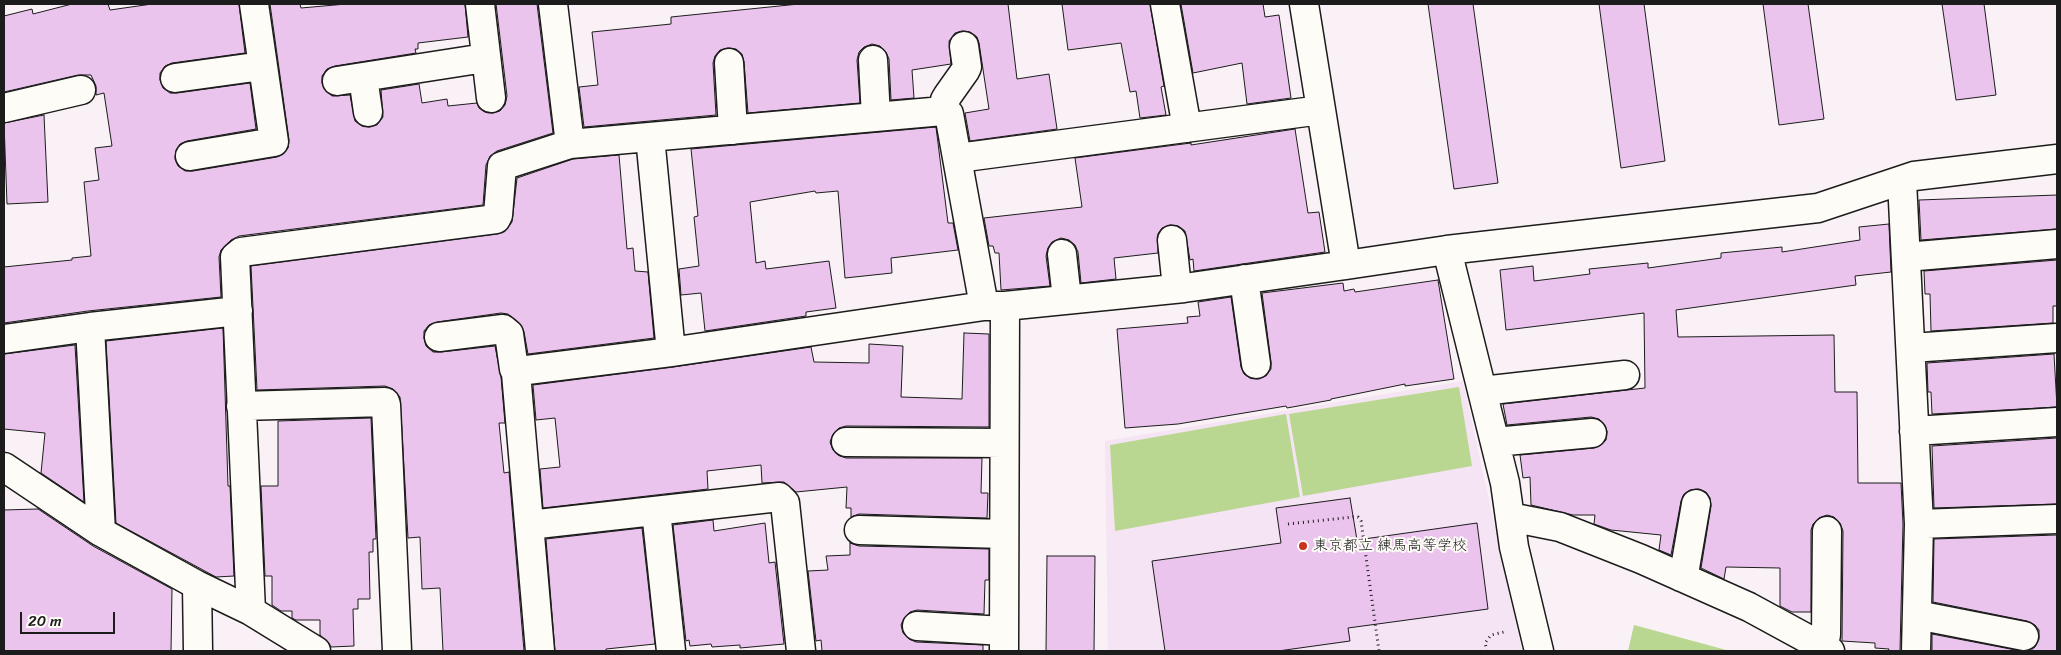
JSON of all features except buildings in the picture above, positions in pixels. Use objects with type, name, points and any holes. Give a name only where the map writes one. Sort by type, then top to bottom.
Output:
[{"type":"street","points":[[190,156],[274,142],[254,4]]},
{"type":"street","points":[[480,4],[491,98]]},
{"type":"street","points":[[553,4],[570,144]]},
{"type":"street","points":[[1165,4],[1187,128]]},
{"type":"street","points":[[1304,4],[1346,265]]},
{"type":"street","points":[[943,111],[945,100],[967,66],[964,46]]},
{"type":"street","points":[[368,112],[350,79],[485,58]]},
{"type":"street","points":[[873,60],[876,117]]},
{"type":"street","points":[[729,64],[733,130]]},
{"type":"street","points":[[175,78],[262,66]]},
{"type":"street","points":[[4,108],[81,90]]},
{"type":"street","points":[[958,158],[1321,110]]},
{"type":"street","points":[[251,611],[235,257],[238,254],[496,219],[502,166],[570,144],[943,111],[949,114],[994,306],[1004,443],[1004,641],[917,626]]},
{"type":"street","points":[[650,137],[671,352]]},
{"type":"street","points":[[516,373],[519,371],[671,352],[994,306],[1177,288],[1448,250],[1818,208],[1914,176],[2057,159]]},
{"type":"street","points":[[1902,181],[1919,524],[1916,651]]},
{"type":"street","points":[[1172,240],[1177,288]]},
{"type":"street","points":[[1906,257],[2057,244]]},
{"type":"street","points":[[1448,250],[1505,483],[1514,547],[1539,651]]},
{"type":"street","points":[[1062,254],[1067,299]]},
{"type":"street","points":[[1244,279],[1256,364]]},
{"type":"street","points":[[4,339],[90,327],[238,311]]},
{"type":"street","points":[[90,327],[101,532]]},
{"type":"street","points":[[439,337],[497,330],[506,330],[509,334],[516,373],[540,651]]},
{"type":"street","points":[[1911,348],[2057,338]]},
{"type":"street","points":[[1482,391],[1625,374]]},
{"type":"street","points":[[241,406],[384,402],[386,406],[397,651]]},
{"type":"street","points":[[1914,432],[2057,422]]},
{"type":"street","points":[[1495,442],[1592,433]]},
{"type":"street","points":[[846,442],[1004,443]]},
{"type":"street","points":[[4,467],[101,532],[197,585],[251,611],[316,651]]},
{"type":"street","points":[[529,525],[779,497],[785,503],[801,651]]},
{"type":"street","points":[[1682,577],[1696,504]]},
{"type":"street","points":[[656,511],[671,651]]},
{"type":"street","points":[[1510,517],[1560,527],[1682,577],[1750,607],[1825,649],[1827,531]]},
{"type":"street","points":[[1919,524],[2057,519]]},
{"type":"street","points":[[859,530],[1004,534]]},
{"type":"street","points":[[197,585],[198,651]]},
{"type":"street","points":[[1917,615],[2024,636]]},
{"type":"path","points":[[1288,524],[1353,517],[1358,517],[1361,521],[1379,651]]},
{"type":"shaded area","name":"東京都立 練馬高等学校","points":[[1463,381],[1522,651],[1108,651],[1105,441]]},
{"type":"green space","points":[[1459,387],[1472,466],[1303,496],[1289,414]]},
{"type":"green space","points":[[1286,414],[1300,497],[1115,531],[1110,445]]},
{"type":"green space","points":[[1634,625],[1730,651],[1628,651]]},
{"type":"place","name":"東京都立 練馬高等学校","points":[[1303,546]]}]
